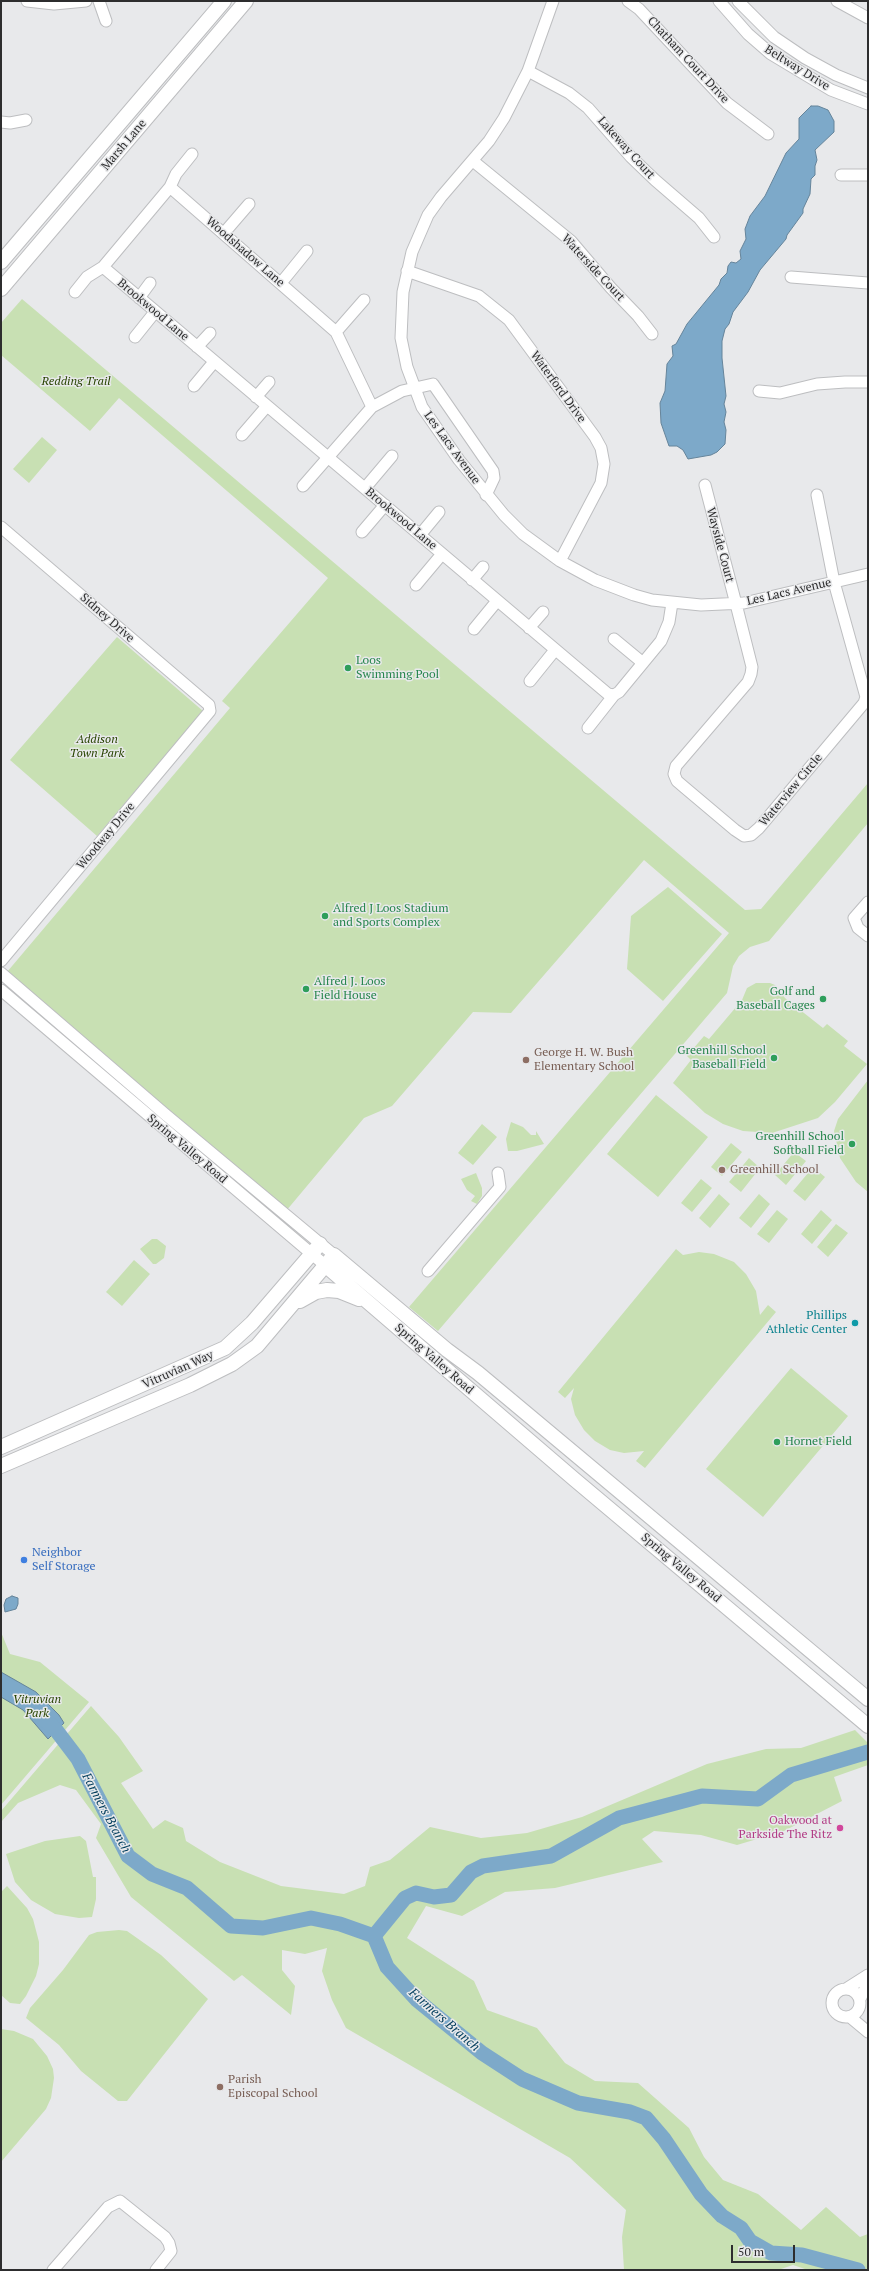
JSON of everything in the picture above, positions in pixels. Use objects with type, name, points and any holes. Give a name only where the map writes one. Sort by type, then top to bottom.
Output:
[{"type":"main road","name":"Marsh Lane","points":[[1,262],[224,1]]},
{"type":"main road","name":"Marsh Lane","points":[[1,289],[246,1]]},
{"type":"main road","name":"Vitruvian Way","points":[[1,1447],[219,1352],[240,1335],[316,1249]]},
{"type":"main road","name":"Vitruvian Way","points":[[1,1466],[190,1385],[232,1364],[257,1346],[330,1260]]},
{"type":"main road","name":"Spring Valley Road","points":[[330,1260],[371,1304],[437,1362],[868,1726]]},
{"type":"main road","name":"Spring Valley Road","points":[[330,1260],[478,1373],[868,1699]]},
{"type":"main road","points":[[292,1306],[316,1292],[327,1290],[339,1291],[371,1304]]},
{"type":"main road","points":[[437,1362],[447,1350]]},
{"type":"main road","points":[[190,1385],[189,1378],[192,1374],[209,1362],[219,1352]]},
{"type":"main road","points":[[88,1409],[95,1426]]},
{"type":"street","points":[[27,1],[54,4],[86,1]]},
{"type":"street","points":[[100,1],[106,21]]},
{"type":"street","name":"Les Lacs Avenue","points":[[553,1],[528,71],[504,118],[472,161],[441,197],[428,215],[412,252],[407,271],[401,316],[401,338],[414,387],[436,430],[486,495],[523,534],[560,561],[595,580],[634,595],[672,603],[701,605],[736,604],[756,602],[868,574]]},
{"type":"street","name":"Chatham Court Drive","points":[[628,1],[639,9],[727,103],[768,134]]},
{"type":"street","name":"Beltway Drive","points":[[718,1],[748,34],[771,54],[832,90],[868,104]]},
{"type":"street","name":"Beltway Drive","points":[[738,1],[774,37],[805,58],[836,75],[868,88]]},
{"type":"street","points":[[837,1],[868,18]]},
{"type":"street","name":"Lakeway Court","points":[[528,71],[569,93],[588,108],[631,157],[699,218],[714,237]]},
{"type":"street","points":[[1,122],[10,123],[26,120]]},
{"type":"street","points":[[75,292],[87,278],[103,267],[170,187],[176,174],[192,154]]},
{"type":"street","name":"Waterside Court","points":[[472,161],[571,241],[611,288],[638,316],[652,334]]},
{"type":"street","points":[[841,175],[868,175]]},
{"type":"street","name":"Woodshadow Lane","points":[[170,187],[336,332],[372,407]]},
{"type":"street","points":[[224,234],[249,204]]},
{"type":"street","points":[[281,283],[307,251]]},
{"type":"street","name":"Brookwood Lane","points":[[103,267],[420,534],[597,686],[614,696]]},
{"type":"street","name":"Waterford Drive","points":[[407,271],[479,296],[509,320],[595,437],[601,448],[604,464],[601,483],[560,561]]},
{"type":"street","points":[[791,277],[868,283]]},
{"type":"street","points":[[139,298],[150,283]]},
{"type":"street","points":[[336,332],[364,300]]},
{"type":"street","points":[[135,337],[155,312]]},
{"type":"street","points":[[197,347],[210,333]]},
{"type":"street","points":[[194,386],[214,362]]},
{"type":"street","points":[[256,397],[269,382]]},
{"type":"street","points":[[759,390],[780,393],[817,384],[868,382]]},
{"type":"street","points":[[304,486],[372,407],[382,400],[414,387],[433,384],[436,386],[447,406],[491,466],[494,478],[486,495]]},
{"type":"street","points":[[242,435],[267,406]]},
{"type":"street","points":[[365,488],[392,456]]},
{"type":"street","name":"Wayside Court","points":[[705,485],[736,604]]},
{"type":"street","points":[[817,495],[834,582]]},
{"type":"street","points":[[362,532],[385,505]]},
{"type":"street","points":[[420,534],[439,512]]},
{"type":"street","name":"Sidney Drive","points":[[1,528],[209,705],[210,711]]},
{"type":"street","points":[[416,585],[442,554]]},
{"type":"street","points":[[472,580],[483,567]]},
{"type":"street","name":"Waterview Circle","points":[[736,604],[752,667],[751,674],[748,682],[676,766],[674,774],[677,780],[684,787],[744,836],[751,835],[759,828],[864,703],[866,697],[834,582]]},
{"type":"street","points":[[474,629],[497,601]]},
{"type":"street","points":[[588,728],[661,641],[668,622],[672,603]]},
{"type":"street","points":[[529,628],[542,612]]},
{"type":"street","points":[[614,639],[643,663]]},
{"type":"street","points":[[530,681],[555,650]]},
{"type":"street","name":"Woodway Drive","points":[[1,960],[210,711]]},
{"type":"street","points":[[868,902],[854,918],[858,928],[868,936]]},
{"type":"street","name":"Spring Valley Road","points":[[1,972],[166,1115],[316,1249]]},
{"type":"street","name":"Spring Valley Road","points":[[1,990],[330,1260]]},
{"type":"street","points":[[428,1271],[500,1187],[498,1173]]},
{"type":"street","points":[[868,1975],[835,1994],[832,2003],[835,2012],[839,2016],[850,2017],[868,2032]]},
{"type":"street","points":[[850,2017],[857,2013],[863,2006],[868,1983]]},
{"type":"street","points":[[846,1989],[854,1992],[863,2006]]},
{"type":"street","points":[[54,2270],[108,2207],[120,2201],[169,2243],[170,2251],[156,2270]]},
{"type":"green space","name":"Alfred J Loos Stadium and Sports Complex","points":[[22,299],[745,910],[761,909],[868,783],[868,823],[769,941],[750,947],[739,956],[733,966],[727,993],[438,1331],[409,1307],[729,933],[644,860],[511,1013],[473,1012],[392,1106],[364,1118],[286,1211],[7,972],[230,708],[222,701],[328,578],[119,398],[90,431],[1,355],[1,323]]},
{"type":"green space","points":[[42,437],[57,450],[29,483],[13,469]]},
{"type":"green space","name":"Addison Town Park","points":[[117,637],[203,711],[97,836],[10,760]]},
{"type":"green space","points":[[668,887],[722,934],[663,1001],[627,969],[631,916]]},
{"type":"green space","name":"Greenhill School Baseball Field","points":[[756,983],[770,983],[775,985],[785,998],[823,1028],[827,1024],[848,1041],[844,1046],[867,1064],[835,1102],[818,1118],[772,1133],[743,1131],[723,1124],[705,1113],[673,1083],[691,1060],[687,1056],[704,1036],[709,1039],[742,1000],[747,988]]},
{"type":"green space","name":"Greenhill School Softball Field","points":[[868,1080],[868,1192],[856,1182],[840,1158],[834,1131],[838,1119]]},
{"type":"green space","points":[[656,1095],[708,1137],[658,1197],[607,1154]]},
{"type":"green space","points":[[511,1122],[523,1127],[531,1135],[536,1135],[536,1131],[544,1144],[517,1151],[508,1151],[506,1139]]},
{"type":"green space","points":[[482,1124],[497,1137],[473,1165],[458,1153]]},
{"type":"green space","points":[[731,1143],[742,1152],[722,1176],[711,1167]]},
{"type":"green space","points":[[794,1152],[806,1161],[786,1185],[775,1175]]},
{"type":"green space","points":[[749,1158],[760,1168],[741,1192],[729,1182]]},
{"type":"green space","points":[[813,1167],[825,1177],[805,1201],[793,1191]]},
{"type":"green space","points":[[476,1173],[482,1188],[482,1196],[477,1204],[471,1201],[475,1196],[467,1190],[461,1179]]},
{"type":"green space","points":[[701,1179],[712,1188],[692,1212],[681,1203]]},
{"type":"green space","points":[[719,1194],[730,1204],[710,1228],[699,1218]]},
{"type":"green space","points":[[759,1194],[770,1204],[751,1228],[739,1218]]},
{"type":"green space","points":[[777,1210],[788,1219],[769,1243],[757,1234]]},
{"type":"green space","points":[[821,1210],[832,1220],[812,1244],[801,1234]]},
{"type":"green space","points":[[836,1224],[848,1233],[828,1257],[817,1247]]},
{"type":"green space","points":[[152,1239],[157,1239],[166,1246],[164,1258],[156,1264],[153,1264],[140,1249]]},
{"type":"green space","points":[[676,1249],[683,1255],[699,1252],[714,1254],[734,1262],[746,1274],[756,1291],[760,1315],[768,1305],[776,1312],[645,1468],[636,1461],[644,1451],[624,1453],[610,1450],[595,1441],[584,1430],[575,1415],[571,1399],[574,1388],[565,1398],[558,1392]]},
{"type":"green space","points":[[134,1260],[150,1274],[122,1306],[106,1292]]},
{"type":"green space","name":"Hornet Field","points":[[791,1368],[848,1416],[763,1517],[706,1469]]},
{"type":"green space","name":"Vitruvian Park","points":[[1,1632],[10,1654],[40,1662],[89,1702],[1,1805]]},
{"type":"green space","points":[[91,1706],[119,1737],[143,1771],[121,1783],[153,1829],[165,1820],[183,1828],[186,1841],[220,1862],[281,1886],[344,1894],[365,1886],[370,1867],[390,1860],[430,1827],[481,1838],[527,1833],[582,1817],[707,1764],[766,1749],[801,1748],[855,1730],[868,1743],[868,1765],[834,1777],[842,1801],[784,1831],[737,1845],[701,1835],[654,1831],[642,1839],[663,1862],[555,1888],[505,1892],[462,1916],[426,1906],[407,1938],[474,1981],[487,2010],[537,2028],[565,2063],[595,2081],[638,2083],[689,2128],[704,2157],[723,2180],[758,2194],[801,2230],[826,2207],[860,2237],[868,2234],[868,2270],[808,2270],[793,2265],[778,2270],[624,2270],[622,2237],[626,2210],[570,2158],[346,2028],[332,2000],[322,1971],[327,1948],[305,1954],[282,1950],[282,1970],[295,1986],[291,2015],[242,1975],[234,1981],[131,1897],[96,1838],[101,1824],[76,1790],[60,1785],[18,1803],[1,1822],[1,1811]]},
{"type":"green space","points":[[80,1836],[86,1841],[93,1877],[96,1877],[96,1899],[92,1917],[79,1918],[55,1914],[31,1900],[15,1882],[6,1854],[45,1841]]},
{"type":"green space","points":[[7,1886],[27,1908],[33,1919],[39,1942],[39,1964],[36,1976],[26,1996],[20,2004],[10,2003],[1,1995],[1,1892]]},
{"type":"green space","points":[[119,1930],[127,1931],[161,1955],[208,1999],[127,2101],[118,2101],[81,2071],[59,2045],[26,2018],[30,2008],[63,1970],[89,1935],[97,1932]]},
{"type":"green space","points":[[1,2029],[14,2031],[33,2039],[47,2056],[53,2069],[54,2078],[51,2098],[46,2109],[1,2162]]},
{"type":"water","points":[[811,106],[818,106],[828,110],[834,121],[834,132],[815,150],[817,160],[815,175],[811,179],[810,194],[803,209],[803,213],[787,235],[786,239],[760,270],[748,292],[733,312],[729,324],[725,329],[722,341],[722,358],[726,396],[724,404],[726,412],[724,422],[726,430],[725,444],[717,452],[711,455],[688,459],[683,450],[677,446],[669,446],[661,423],[660,403],[665,391],[667,364],[673,356],[672,346],[676,344],[687,324],[719,285],[721,279],[727,273],[728,266],[731,262],[736,263],[741,259],[740,251],[746,239],[745,229],[750,216],[765,196],[786,153],[799,139],[799,118]]},
{"type":"water","points":[[12,1596],[18,1598],[16,1609],[5,1612],[4,1605],[6,1599]]},
{"type":"water","points":[[1,1672],[36,1692],[59,1715],[64,1723],[48,1739],[23,1710],[1,1697]]},
{"type":"waterway","name":"Farmers Branch","points":[[41,1716],[56,1730],[78,1759],[128,1856],[152,1874],[187,1888],[231,1926],[263,1928],[311,1918],[340,1924],[374,1936],[387,1967],[417,2000],[482,2053],[522,2079],[578,2103],[630,2112],[646,2118],[664,2139],[701,2194],[722,2216],[741,2228],[750,2241],[771,2253],[802,2255],[858,2270]]},
{"type":"waterway","points":[[374,1936],[405,1898],[416,1893],[434,1897],[451,1895],[471,1872],[483,1866],[551,1856],[619,1818],[702,1796],[758,1799],[791,1775],[868,1752]]},
{"type":"place","name":"Loos Swimming Pool","points":[[348,668]]},
{"type":"place","name":"Alfred J Loos Stadium and Sports Complex","points":[[325,916]]},
{"type":"place","name":"Alfred J. Loos Field House","points":[[306,989]]},
{"type":"place","name":"Golf and Baseball Cages","points":[[823,999]]},
{"type":"place","name":"Greenhill School Baseball Field","points":[[774,1058]]},
{"type":"place","name":"George H. W. Bush Elementary School","points":[[526,1060]]},
{"type":"place","name":"Greenhill School Softball Field","points":[[852,1144]]},
{"type":"place","name":"Greenhill School","points":[[722,1170]]},
{"type":"place","name":"Phillips Athletic Center","points":[[855,1323]]},
{"type":"place","name":"Hornet Field","points":[[777,1442]]},
{"type":"place","name":"Neighbor Self Storage","points":[[24,1560]]},
{"type":"place","name":"Oakwood at Parkside The Ritz","points":[[840,1828]]},
{"type":"place","name":"Parish Episcopal School","points":[[220,2087]]},
{"type":"park label","name":"Redding Trail","points":[[76,382]]}]
